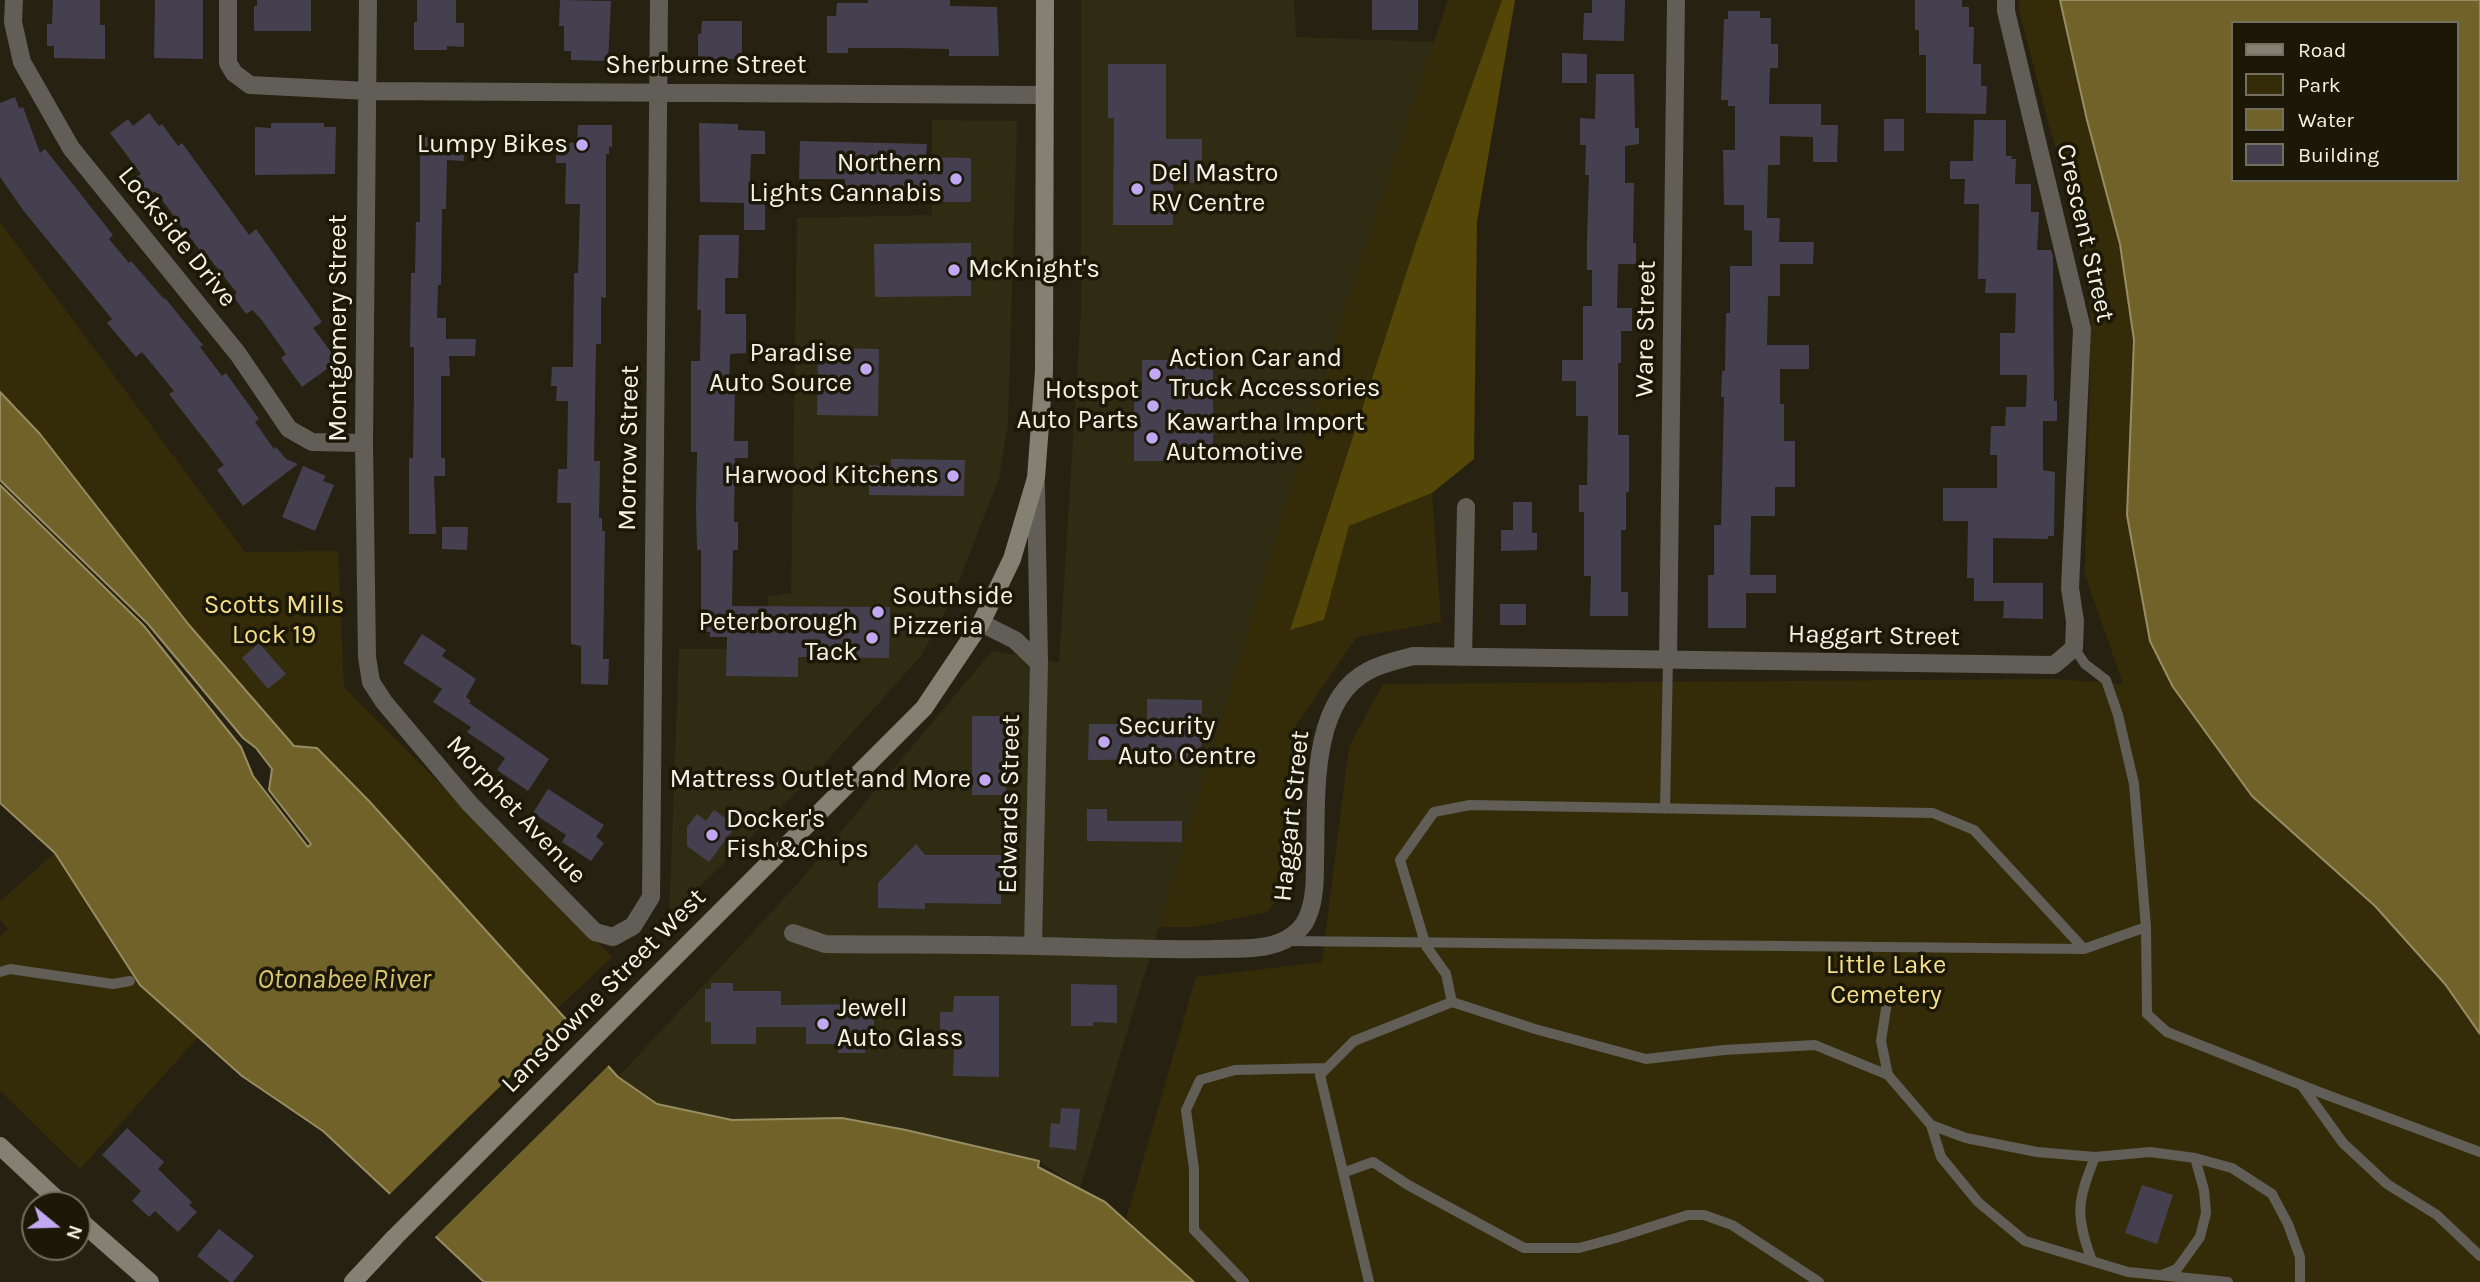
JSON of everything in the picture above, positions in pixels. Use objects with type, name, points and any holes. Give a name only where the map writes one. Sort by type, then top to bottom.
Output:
[{"type":"main road","name":"Lansdowne Street West","points":[[353,1282],[924,708],[981,623],[1012,559],[1036,478],[1044,371],[1045,0]]},
{"type":"main road","points":[[0,1146],[48,1191]]},
{"type":"main road","points":[[91,1230],[150,1282]]},
{"type":"street","name":"Lockside Drive","points":[[14,0],[13,22],[22,62],[71,148],[238,354],[289,429],[312,442],[364,443]]},
{"type":"street","name":"Sherburne Street","points":[[228,0],[228,63],[234,73],[250,85],[367,91],[1044,95]]},
{"type":"street","name":"Montgomery Street","points":[[367,657],[364,443],[368,0]]},
{"type":"street","name":"Morrow Street","points":[[651,897],[659,0]]},
{"type":"street","name":"Ware Street","points":[[1668,659],[1676,0]]},
{"type":"street","name":"Crescent Street","points":[[2006,0],[2006,11],[2082,329],[2070,588],[2075,621],[2074,648]]},
{"type":"street","name":"Edwards Street","points":[[1033,946],[1039,663],[1036,478]]},
{"type":"street","points":[[1463,657],[1466,507]]},
{"type":"street","points":[[981,623],[1015,640],[1039,663]]},
{"type":"street","name":"Haggart Street","points":[[1283,941],[1298,931],[1307,920],[1311,908],[1315,880],[1318,767],[1326,726],[1342,693],[1366,671],[1389,662],[1413,656],[2054,665],[2074,648]]},
{"type":"street","name":"Morphet Avenue","points":[[367,657],[371,682],[384,702],[470,804],[595,932],[613,937],[633,926],[651,897]]},
{"type":"street","points":[[793,933],[825,944],[1215,949],[1254,948],[1283,941]]},
{"type":"lane","points":[[2074,648],[2085,664],[2106,680],[2118,715],[2134,785],[2146,927],[2147,1014],[2167,1032],[2480,1152]]},
{"type":"lane","points":[[1665,809],[1668,659]]},
{"type":"lane","points":[[1452,1002],[1446,974],[1425,943],[1400,860],[1434,813],[1470,805],[1933,813],[1974,830],[2084,949]]},
{"type":"lane","points":[[1283,941],[2084,949],[2146,927]]},
{"type":"lane","points":[[0,972],[10,969],[113,984],[130,981]]},
{"type":"lane","points":[[1369,1282],[1320,1075],[1354,1041],[1452,1002],[1646,1059],[1724,1050],[1815,1045],[1888,1075],[1931,1125],[1941,1157],[1978,1202],[2025,1241],[2092,1261],[2127,1277],[2159,1276],[2228,1282]]},
{"type":"lane","points":[[1887,1002],[1881,1041],[1888,1075]]},
{"type":"lane","points":[[1244,1282],[1194,1230],[1195,1169],[1186,1110],[1200,1080],[1236,1070],[1327,1069]]},
{"type":"lane","points":[[2300,1084],[2343,1143],[2387,1184],[2437,1215],[2480,1256]]},
{"type":"lane","points":[[1931,1125],[1966,1138],[2025,1149],[2095,1157],[2150,1152],[2195,1158],[2232,1168],[2272,1194],[2288,1224],[2300,1257],[2300,1282]]},
{"type":"lane","points":[[2092,1261],[2082,1233],[2078,1210],[2095,1157]]},
{"type":"lane","points":[[2159,1276],[2177,1269],[2200,1237],[2206,1213],[2204,1190],[2195,1158]]},
{"type":"lane","points":[[1345,1172],[1373,1162],[1408,1185],[1524,1248],[1579,1248],[1688,1216],[1704,1215],[1732,1225],[1819,1282]]},
{"type":"shaded area","points":[[1081,0],[1294,0],[1296,37],[1434,42],[1344,312],[1080,1189],[1039,1161],[842,1118],[732,1120],[657,1104],[618,1077],[793,889],[992,651],[1059,662],[1081,311]]},
{"type":"shaded area","points":[[1502,0],[1515,0],[1477,222],[1474,459],[1432,493],[1349,526],[1324,620],[1290,630],[1416,243]]},
{"type":"shaded area","points":[[932,120],[1017,121],[1008,424],[999,478],[953,597],[921,656],[816,773],[669,917],[679,649],[767,649],[768,596],[791,593],[797,218],[932,215]]},
{"type":"green space","points":[[1448,0],[1502,0],[1416,243],[1290,629],[1324,620],[1349,526],[1432,493],[1441,622],[1357,637],[1296,725],[1289,885],[1267,912],[1196,927],[1159,927],[1344,312]]},
{"type":"green space","name":"Little Lake Cemetery","points":[[2019,0],[2060,0],[2087,120],[2120,244],[2134,340],[2127,515],[2252,796],[2375,906],[2445,984],[2480,1034],[2480,1282],[1194,1282],[1126,1219],[1196,977],[1322,962],[1349,746],[1383,684],[2055,679],[2123,684],[2085,575],[2091,325],[2084,241],[2051,133],[2020,14]]},
{"type":"green space","name":"Scotts Mills Lock 19","points":[[0,222],[245,552],[338,551],[344,687],[612,957],[556,1010],[369,801],[317,748],[294,747],[189,625],[40,434],[0,392]]},
{"type":"green space","points":[[55,853],[140,985],[198,1037],[80,1169],[0,1091],[0,937],[8,929],[0,920],[0,901]]},
{"type":"water","points":[[2060,0],[2480,0],[2480,1034],[2445,984],[2375,906],[2252,796],[2173,687],[2150,641],[2127,515],[2134,340],[2120,244],[2087,120]]},
{"type":"water","name":"Otonabee River","points":[[0,392],[40,434],[189,625],[294,746],[317,748],[369,801],[618,1077],[657,1104],[732,1120],[842,1118],[1039,1161],[1038,1167],[1105,1202],[1194,1282],[484,1282],[323,1131],[242,1076],[140,985],[55,853],[0,803],[0,485],[144,626],[241,747],[253,776],[308,847],[311,844],[269,790],[272,769],[256,748],[243,738],[148,624],[0,480]]},
{"type":"pier","points":[[569,1019],[610,1064],[433,1239],[388,1196]]},
{"type":"building","points":[[53,0],[100,0],[100,25],[105,25],[105,59],[54,58],[54,46],[47,46],[47,24],[52,24]]},
{"type":"building","points":[[155,0],[203,0],[203,59],[154,58]]},
{"type":"building","points":[[257,0],[311,0],[311,31],[254,31],[254,6],[257,6]]},
{"type":"building","points":[[417,0],[456,0],[456,23],[464,23],[464,47],[414,50]]},
{"type":"building","points":[[560,0],[611,1],[608,61],[571,60],[571,51],[564,51],[564,26],[559,26]]},
{"type":"building","points":[[868,0],[950,0],[950,6],[997,7],[999,56],[949,56],[949,49],[900,48],[848,48],[848,53],[827,53],[827,16],[836,16],[837,3],[868,3]]},
{"type":"building","points":[[1372,0],[1418,0],[1418,30],[1372,30]]},
{"type":"building","points":[[1592,0],[1625,0],[1624,41],[1583,40],[1584,13],[1592,13]]},
{"type":"building","points":[[1915,0],[1962,0],[1962,7],[1969,7],[1969,27],[1974,27],[1973,64],[1981,64],[1981,86],[1987,86],[1986,114],[1926,113],[1926,55],[1919,55],[1919,30],[1915,30]]},
{"type":"building","points":[[1728,11],[1760,11],[1760,18],[1771,18],[1771,44],[1778,44],[1778,68],[1770,68],[1769,104],[1821,104],[1821,125],[1838,125],[1837,162],[1813,162],[1813,137],[1780,136],[1780,165],[1768,165],[1767,218],[1780,218],[1779,242],[1814,242],[1813,264],[1780,264],[1780,296],[1768,296],[1767,345],[1809,345],[1809,369],[1780,369],[1784,441],[1795,441],[1795,487],[1775,487],[1775,516],[1751,516],[1750,575],[1776,575],[1776,593],[1746,593],[1746,628],[1708,628],[1708,575],[1714,575],[1714,525],[1721,525],[1724,397],[1721,397],[1722,371],[1725,371],[1726,313],[1730,313],[1730,266],[1752,266],[1752,231],[1744,230],[1744,205],[1724,205],[1723,150],[1735,150],[1735,106],[1728,106],[1728,100],[1721,100],[1724,19],[1728,19]]},
{"type":"building","points":[[702,21],[742,21],[742,59],[698,59],[698,34],[701,34]]},
{"type":"building","points":[[1562,53],[1587,54],[1587,83],[1562,83]]},
{"type":"building","points":[[1108,64],[1166,64],[1166,139],[1202,139],[1202,183],[1173,183],[1173,225],[1113,225],[1114,118],[1108,118]]},
{"type":"building","points":[[1596,74],[1634,74],[1635,128],[1639,128],[1639,144],[1625,146],[1625,183],[1634,183],[1633,243],[1636,243],[1636,264],[1618,264],[1617,308],[1632,308],[1632,331],[1621,331],[1621,363],[1618,363],[1618,435],[1629,435],[1626,530],[1621,530],[1621,592],[1628,592],[1628,616],[1590,616],[1591,576],[1584,576],[1584,512],[1579,512],[1579,485],[1587,485],[1588,416],[1576,416],[1576,381],[1562,381],[1562,360],[1583,360],[1583,306],[1592,306],[1592,270],[1587,270],[1589,175],[1585,175],[1586,145],[1580,145],[1580,118],[1595,119]]},
{"type":"building","points":[[15,97],[19,108],[23,107],[40,153],[45,149],[113,235],[109,239],[165,298],[203,345],[200,347],[222,376],[226,373],[259,419],[255,422],[274,449],[276,447],[286,459],[298,464],[243,506],[217,470],[224,465],[169,394],[174,391],[142,352],[136,357],[107,323],[112,319],[23,210],[0,177],[0,103]]},
{"type":"building","points":[[149,113],[159,126],[162,124],[178,146],[182,143],[249,235],[256,229],[322,322],[313,328],[338,361],[302,387],[281,358],[286,354],[261,319],[252,310],[246,314],[233,296],[237,293],[210,259],[208,261],[155,191],[149,195],[136,177],[141,174],[110,133],[128,119],[133,126]]},
{"type":"building","points":[[1884,119],[1904,119],[1904,151],[1884,151]]},
{"type":"building","points":[[1974,120],[2006,120],[2006,156],[2016,159],[2015,184],[2031,184],[2031,212],[2039,212],[2037,250],[2051,250],[2053,256],[2054,401],[2057,401],[2057,421],[2043,421],[2043,470],[2055,472],[2054,536],[2048,536],[2048,539],[1993,538],[1993,583],[2043,583],[2043,619],[2003,618],[2004,601],[1974,601],[1974,578],[1967,578],[1968,521],[1943,521],[1943,488],[1997,488],[1997,455],[1990,455],[1991,426],[2005,426],[2006,407],[2026,407],[2027,375],[2000,375],[2000,333],[2015,333],[2016,293],[1985,293],[1986,279],[1978,279],[1979,204],[1964,204],[1965,179],[1950,179],[1950,161],[1973,161]]},
{"type":"building","points":[[271,123],[324,123],[324,127],[336,127],[335,174],[255,175],[255,127],[271,128]]},
{"type":"building","points":[[699,123],[738,124],[738,130],[765,131],[765,154],[751,154],[749,202],[765,202],[765,230],[744,230],[744,203],[700,202]]},
{"type":"building","points":[[578,125],[612,125],[612,147],[609,146],[609,154],[606,154],[606,298],[601,297],[601,344],[596,344],[594,461],[600,461],[599,518],[602,518],[602,531],[605,531],[603,659],[609,659],[608,685],[581,684],[581,646],[571,644],[571,503],[557,503],[558,469],[567,469],[568,401],[556,401],[557,386],[551,386],[552,367],[573,367],[574,273],[578,273],[580,204],[565,204],[566,163],[556,163],[556,142],[577,143]]},
{"type":"building","points":[[420,137],[465,138],[464,161],[447,160],[437,318],[446,318],[446,339],[476,339],[475,356],[449,356],[450,376],[441,376],[441,458],[445,458],[445,476],[434,476],[436,534],[409,534],[409,458],[413,458],[414,392],[414,347],[410,347],[411,273],[415,273],[416,222],[420,222]]},
{"type":"building","points":[[800,141],[927,144],[926,157],[971,158],[971,202],[943,202],[943,191],[845,190],[845,179],[799,179]]},
{"type":"building","points":[[699,235],[739,235],[738,278],[725,278],[725,314],[746,314],[746,353],[730,354],[729,387],[735,388],[734,441],[748,441],[748,458],[735,458],[734,522],[738,522],[738,550],[733,550],[732,606],[890,607],[889,658],[798,657],[798,677],[726,676],[727,637],[710,637],[710,632],[701,632],[701,550],[697,550],[696,508],[697,452],[691,452],[691,361],[700,361],[701,310],[697,310]]},
{"type":"building","points":[[971,243],[971,296],[875,297],[874,244]]},
{"type":"building","points":[[818,348],[879,349],[878,416],[817,415]]},
{"type":"building","points":[[1142,360],[1213,360],[1213,461],[1134,461],[1134,394],[1142,394]]},
{"type":"building","points":[[891,459],[965,460],[964,496],[869,495],[869,465],[891,466]]},
{"type":"building","points":[[303,466],[326,476],[323,481],[334,485],[315,531],[282,517]]},
{"type":"building","points":[[1513,502],[1532,502],[1532,533],[1537,533],[1537,550],[1501,551],[1501,530],[1513,530]]},
{"type":"building","points":[[442,527],[468,527],[467,550],[442,549]]},
{"type":"building","points":[[1500,604],[1526,604],[1526,625],[1500,625]]},
{"type":"building","points":[[422,634],[446,650],[442,656],[476,679],[466,697],[471,701],[469,703],[549,759],[528,791],[497,770],[505,758],[467,732],[471,727],[433,702],[442,689],[403,663]]},
{"type":"building","points":[[259,643],[286,674],[268,689],[242,658]]},
{"type":"building","points":[[1147,699],[1202,700],[1201,759],[1088,760],[1089,724],[1147,724]]},
{"type":"building","points":[[972,716],[1007,716],[1006,795],[972,795]]},
{"type":"building","points":[[548,789],[604,825],[596,837],[604,843],[591,861],[562,842],[566,835],[533,813]]},
{"type":"building","points":[[1087,809],[1107,809],[1107,821],[1182,821],[1182,842],[1087,841]]},
{"type":"building","points":[[714,810],[736,826],[709,862],[687,846],[687,827],[697,814],[706,821]]},
{"type":"building","points":[[916,844],[925,855],[1001,855],[1001,904],[925,903],[925,909],[878,908],[878,883]]},
{"type":"building","points":[[711,983],[733,983],[733,991],[781,991],[781,1005],[874,1004],[874,1030],[865,1030],[865,1053],[838,1053],[838,1044],[806,1044],[806,1027],[756,1027],[756,1044],[711,1044],[711,1022],[705,1022],[705,989],[711,989]]},
{"type":"building","points":[[1071,984],[1117,985],[1117,1023],[1093,1022],[1093,1026],[1071,1026]]},
{"type":"building","points":[[954,996],[999,996],[999,1077],[953,1076],[954,1048],[940,1048],[940,1012],[953,1012]]},
{"type":"building","points":[[1061,1108],[1080,1109],[1076,1150],[1049,1147],[1051,1123],[1060,1124]]},
{"type":"building","points":[[127,1128],[164,1162],[158,1169],[192,1202],[189,1205],[197,1212],[178,1232],[155,1211],[149,1217],[132,1201],[141,1191],[102,1155]]},
{"type":"building","points":[[2142,1185],[2173,1195],[2157,1244],[2125,1233]]},
{"type":"building","points":[[219,1229],[254,1256],[233,1282],[197,1256]]},
{"type":"place","name":"Lumpy Bikes","points":[[582,145]]},
{"type":"place","name":"Northern Lights Cannabis","points":[[956,179]]},
{"type":"place","name":"Del Mastro RV Centre","points":[[1137,189]]},
{"type":"place","name":"McKnight's","points":[[954,270]]},
{"type":"place","name":"Paradise Auto Source","points":[[866,369]]},
{"type":"place","name":"Action Car and Truck Accessories","points":[[1155,374]]},
{"type":"place","name":"Hotspot Auto Parts","points":[[1153,406]]},
{"type":"place","name":"Kawartha Import Automotive","points":[[1152,438]]},
{"type":"place","name":"Harwood Kitchens","points":[[953,476]]},
{"type":"place","name":"Southside Pizzeria","points":[[878,612]]},
{"type":"place","name":"Peterborough Tack","points":[[872,638]]},
{"type":"place","name":"Security Auto Centre","points":[[1104,742]]},
{"type":"place","name":"Mattress Outlet and More","points":[[985,780]]},
{"type":"place","name":"Docker's Fish&Chips","points":[[712,835]]},
{"type":"place","name":"Jewell Auto Glass","points":[[823,1024]]}]
